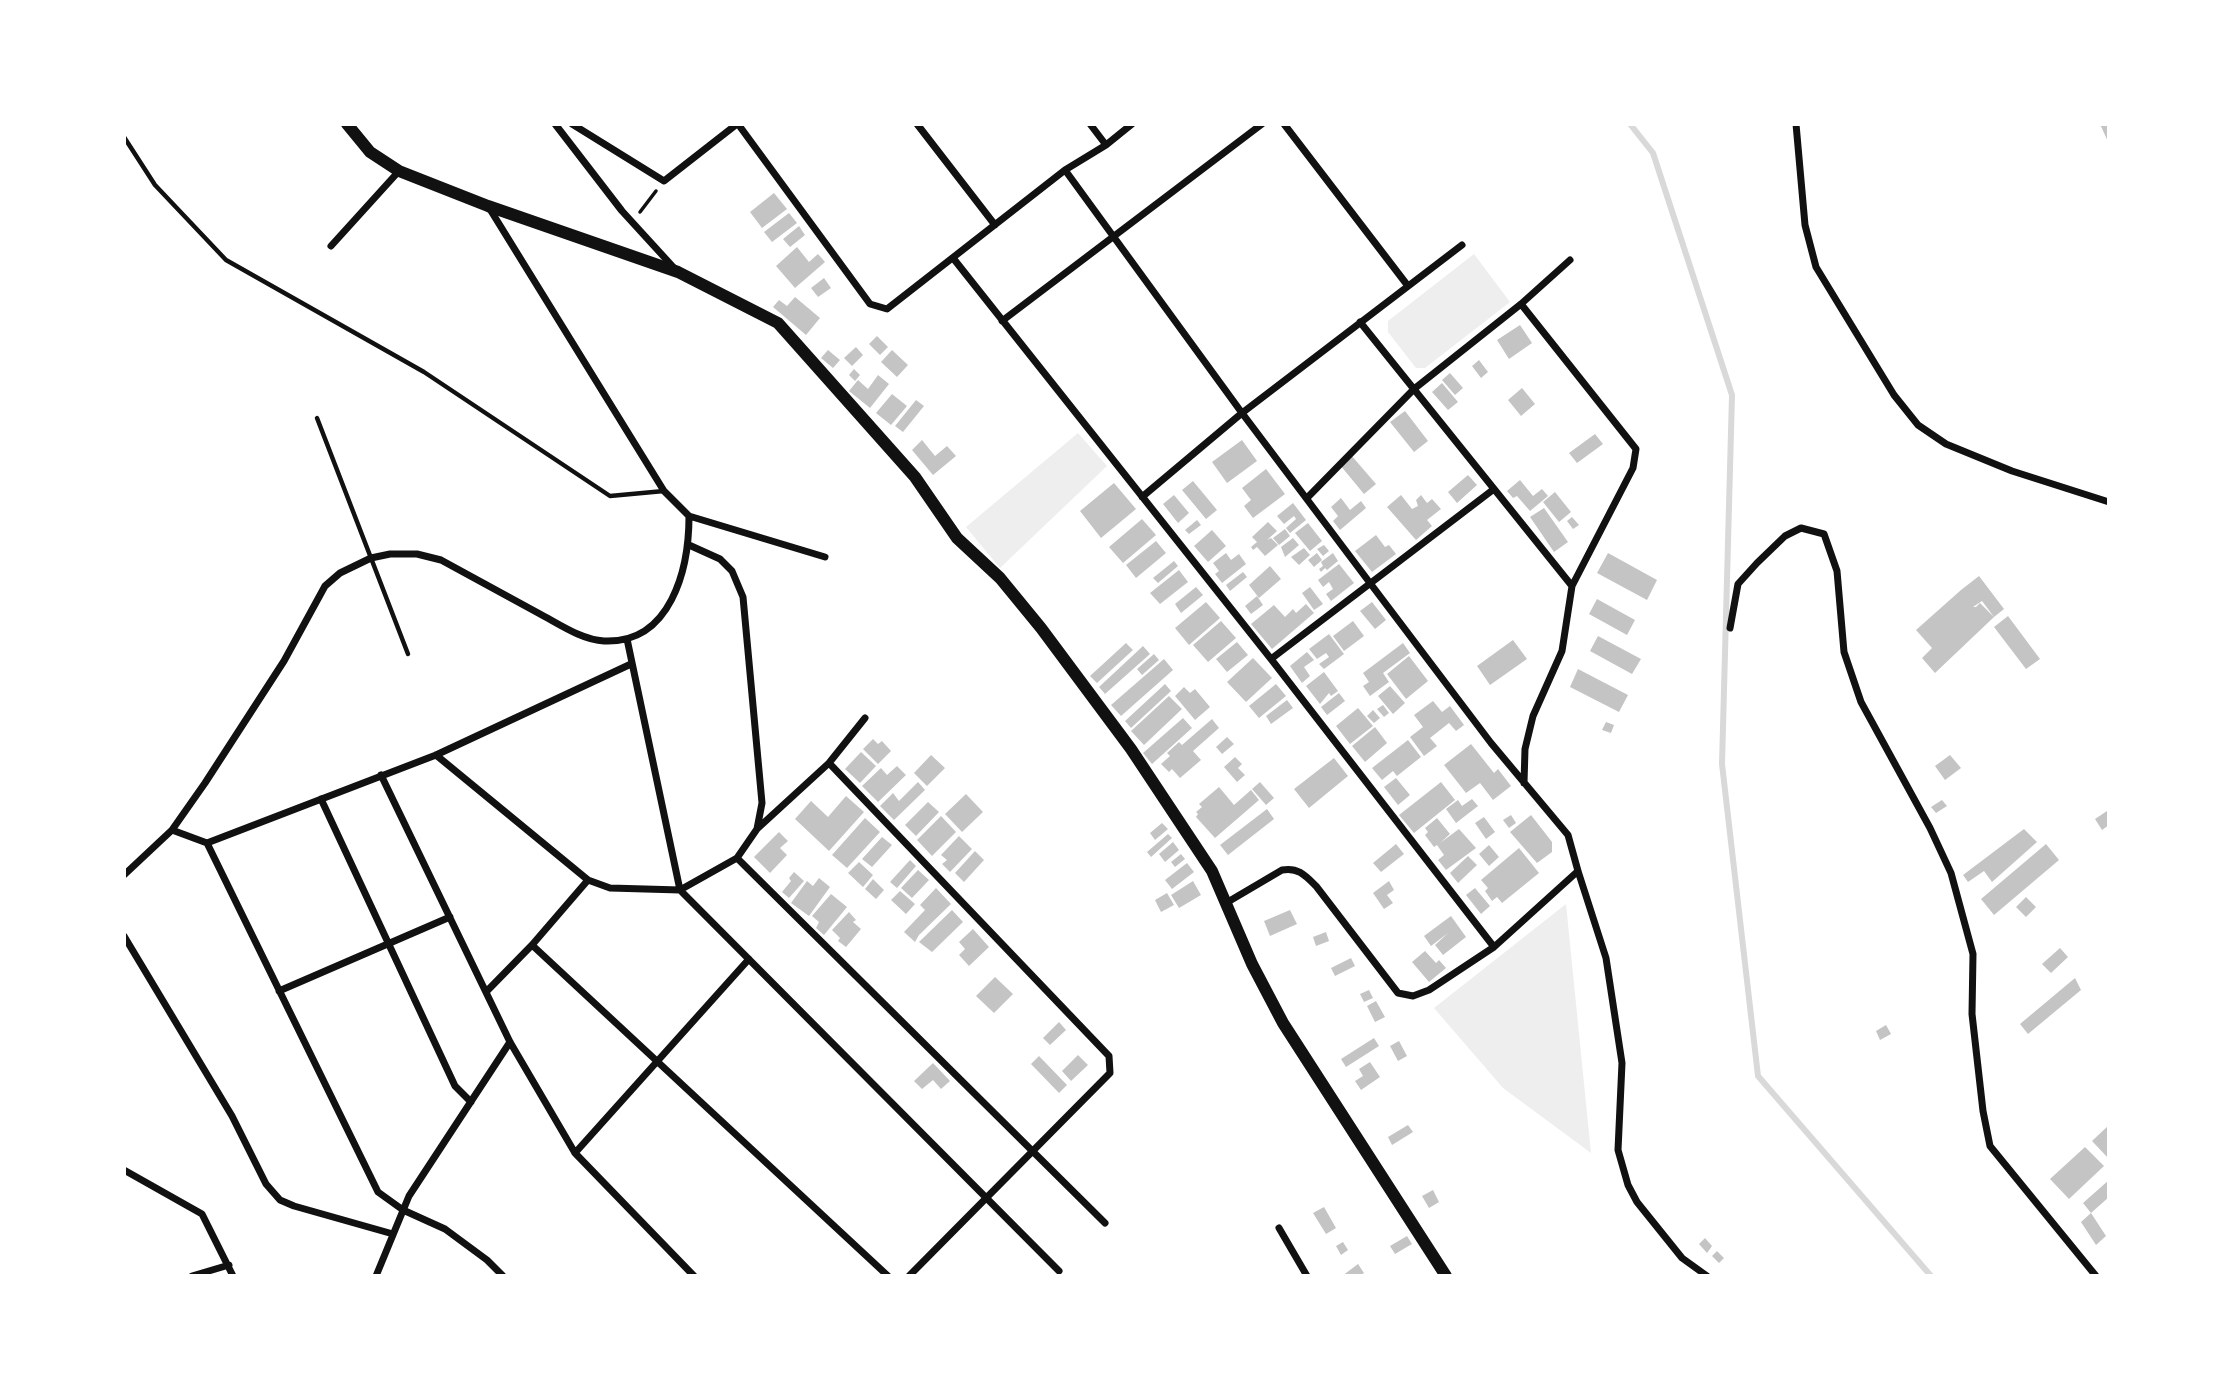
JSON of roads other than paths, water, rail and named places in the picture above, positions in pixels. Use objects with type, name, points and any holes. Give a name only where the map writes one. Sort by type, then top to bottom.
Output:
[{"type":"street","points":[[347,124],[370,152],[399,171],[488,206],[678,272],[778,323],[915,477],[957,538],[1000,578],[1041,628],[1130,748],[1212,871],[1252,964],[1283,1023],[1446,1276]]},
{"type":"street","points":[[555,124],[632,222],[678,272]]},
{"type":"street","points":[[572,124],[664,181],[737,124],[870,304],[887,309],[1065,170],[1106,145],[1132,124]]},
{"type":"street","points":[[917,124],[995,225]]},
{"type":"street","points":[[1090,124],[1106,145]]},
{"type":"street","points":[[1002,321],[1262,124]]},
{"type":"street","points":[[1284,124],[1408,286]]},
{"type":"street","points":[[1796,124],[1805,225],[1816,267],[1894,395],[1918,425],[1947,444],[2001,467],[2109,502]]},
{"type":"street","points":[[1065,170],[1242,413],[1491,743],[1568,835],[1606,958],[1622,1063],[1618,1150],[1628,1185],[1637,1202],[1682,1258],[1707,1276]]},
{"type":"street","points":[[331,246],[399,171]]},
{"type":"street","points":[[488,206],[664,491],[689,516],[825,556]]},
{"type":"street","points":[[1142,497],[1242,413],[1462,245]]},
{"type":"street","points":[[953,258],[1271,659],[1494,947]]},
{"type":"street","points":[[1307,498],[1414,389],[1521,304],[1570,260]]},
{"type":"street","points":[[1521,304],[1636,449],[1633,468],[1572,586],[1562,651],[1533,716],[1525,749],[1524,783]]},
{"type":"street","points":[[1360,323],[1572,586]]},
{"type":"street","points":[[1271,659],[1494,489]]},
{"type":"street","points":[[124,875],[172,830],[284,661],[325,586],[340,573],[371,558],[390,554],[417,554],[441,560],[575,632],[602,642],[627,639],[647,630],[664,614],[674,597],[689,545],[689,516]]},
{"type":"street","points":[[1730,628],[1738,584],[1756,563],[1785,536],[1801,528],[1824,534],[1837,571],[1844,652],[1861,702],[1930,828],[1951,873],[1973,954],[1972,1014],[1983,1111],[1990,1146],[2096,1276]]},
{"type":"street","points":[[689,545],[720,559],[732,571],[743,597],[762,803],[757,830]]},
{"type":"street","points":[[627,639],[680,890],[1059,1271]]},
{"type":"street","points":[[172,830],[207,843],[436,755],[631,664]]},
{"type":"street","points":[[436,755],[588,880],[610,888],[680,890],[737,858],[757,830],[829,763],[865,718]]},
{"type":"street","points":[[829,763],[1108,1056],[1110,1073],[909,1276]]},
{"type":"street","points":[[382,775],[510,1042],[575,1153],[694,1276]]},
{"type":"street","points":[[321,799],[455,1086],[471,1102]]},
{"type":"street","points":[[207,843],[378,1192],[403,1210],[445,1229],[487,1260],[503,1276]]},
{"type":"street","points":[[737,858],[1105,1223]]},
{"type":"street","points":[[1226,903],[1282,870],[1302,872],[1316,886],[1398,993],[1413,996],[1429,990],[1494,947],[1577,871]]},
{"type":"street","points":[[486,992],[588,880]]},
{"type":"street","points":[[279,991],[450,917]]},
{"type":"street","points":[[124,936],[232,1116],[266,1184],[280,1200],[393,1234]]},
{"type":"street","points":[[531,945],[888,1276]]},
{"type":"street","points":[[575,1153],[749,959]]},
{"type":"street","points":[[376,1276],[408,1196],[510,1042]]},
{"type":"street","points":[[124,1170],[202,1214],[233,1276]]},
{"type":"street","points":[[1279,1228],[1307,1276]]},
{"type":"street","points":[[192,1276],[229,1265]]},
{"type":"lane","points":[[124,137],[155,185],[226,260],[424,372],[610,496],[664,491]]},
{"type":"lane","points":[[317,418],[408,654]]},
{"type":"waterway","points":[[1630,124],[1653,153],[1732,395],[1722,764],[1758,1076],[1931,1276]]}]
